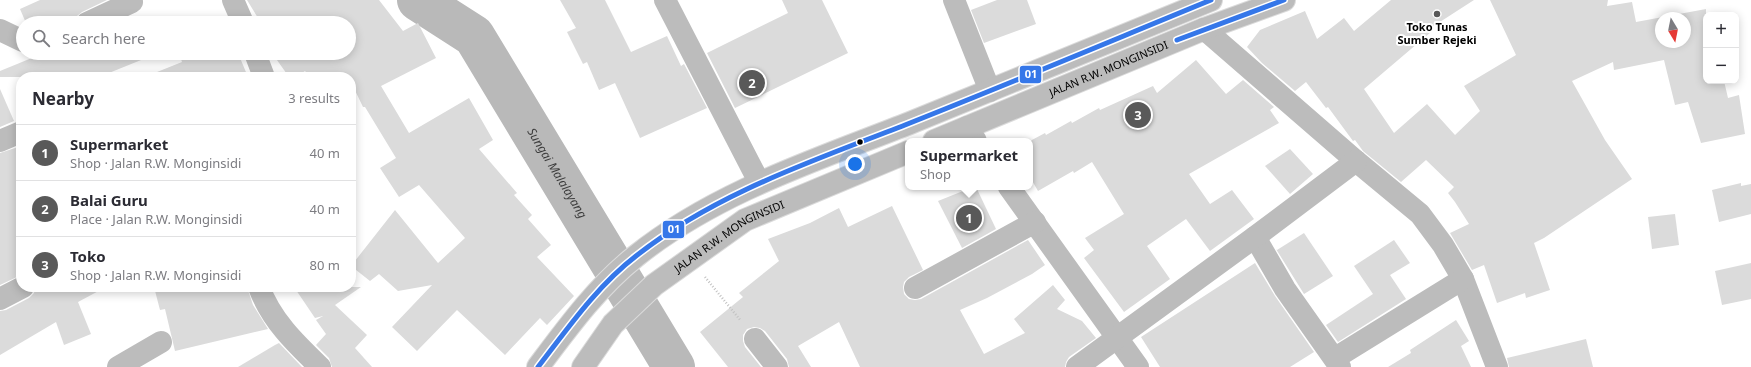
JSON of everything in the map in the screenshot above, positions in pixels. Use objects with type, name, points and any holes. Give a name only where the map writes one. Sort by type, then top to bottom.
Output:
[{"type":"main road","points":[[233,0],[240,16]]},
{"type":"main road","points":[[666,0],[759,182]]},
{"type":"main road","points":[[954,0],[990,91]]},
{"type":"main road","points":[[538,367],[592,296],[636,256],[683,222],[759,182],[990,91],[1211,0]]},
{"type":"main road","name":"JALAN R.W. MONGINSIDI","points":[[950,138],[972,134],[1204,29],[1284,0]]},
{"type":"main road","points":[[102,16],[132,2]]},
{"type":"main road","points":[[1204,29],[1356,161],[1420,214],[1443,245],[1463,279],[1497,367]]},
{"type":"main road","points":[[0,30],[16,38]]},
{"type":"main road","points":[[258,60],[262,72]]},
{"type":"main road","points":[[0,141],[16,134]]},
{"type":"main road","name":"JALAN R.W. MONGINSIDI","points":[[583,367],[612,324],[654,285],[745,220],[905,153]]},
{"type":"main road","points":[[1077,367],[1255,238],[1356,161]]},
{"type":"main road","points":[[1011,190],[1138,367]]},
{"type":"main road","points":[[915,288],[1034,222]]},
{"type":"main road","points":[[1255,238],[1285,289],[1338,363],[1463,279]]},
{"type":"main road","points":[[0,299],[16,291]]},
{"type":"main road","points":[[261,292],[271,313],[287,334],[320,367]]},
{"type":"main road","points":[[755,338],[777,367]]},
{"type":"main road","points":[[118,367],[161,342]]},
{"type":"path","points":[[691,259],[755,338]]},
{"type":"building","points":[[40,0],[107,0],[77,16],[23,16],[20,9]]},
{"type":"building","points":[[247,0],[379,0],[403,31],[418,23],[436,58],[381,86],[409,133],[469,98],[493,140],[479,149],[517,193],[514,195],[532,215],[528,219],[551,245],[537,257],[574,296],[547,325],[540,318],[505,355],[457,310],[417,351],[392,327],[432,285],[398,291],[379,274],[370,281],[356,270],[356,260],[395,210],[438,263],[465,238],[419,185],[399,197],[380,168],[396,158],[365,107],[363,107],[356,92],[356,72],[285,72],[277,60],[356,60],[356,16],[257,16]]},
{"type":"building","points":[[560,0],[605,0],[631,52],[667,36],[681,66],[684,64],[707,108],[640,138],[615,83],[599,90],[587,62],[583,64],[567,32],[576,28]]},
{"type":"building","points":[[782,0],[822,0],[848,53],[735,108],[707,53],[788,13]]},
{"type":"building","points":[[997,0],[1027,0],[1036,24],[984,43],[971,10]]},
{"type":"building","points":[[1391,0],[1474,0],[1429,29],[1431,32],[1364,89],[1394,133],[1427,104],[1455,135],[1480,111],[1464,86],[1516,55],[1490,0],[1608,0],[1607,6],[1632,2],[1636,22],[1655,18],[1655,48],[1691,48],[1690,12],[1706,9],[1706,12],[1703,12],[1703,84],[1725,84],[1728,98],[1739,95],[1745,134],[1701,143],[1688,102],[1675,105],[1664,60],[1614,70],[1613,62],[1572,81],[1605,140],[1632,179],[1544,238],[1534,243],[1550,290],[1526,298],[1525,293],[1497,303],[1484,265],[1472,270],[1450,233],[1469,224],[1448,193],[1454,187],[1426,160],[1401,182],[1363,151],[1355,140],[1353,141],[1328,107],[1326,108],[1306,82],[1295,91],[1262,63],[1247,47],[1260,30],[1305,11],[1317,39],[1344,18],[1354,31]]},
{"type":"building","points":[[27,60],[141,60],[111,72],[16,72],[16,77],[0,77],[0,71]]},
{"type":"building","points":[[181,60],[241,60],[246,72],[157,72],[182,62]]},
{"type":"building","points":[[1196,60],[1226,94],[1243,80],[1274,107],[1270,110],[1279,123],[1189,174],[1210,204],[1232,190],[1254,219],[1210,251],[1186,219],[1147,246],[1170,279],[1124,312],[1084,258],[1094,250],[1085,238],[1124,214],[1092,162],[1038,191],[1033,182],[1033,139],[1045,133],[1046,135],[1071,121],[1072,123],[1099,108],[1100,110],[1153,86],[1157,93]]},
{"type":"building","points":[[0,89],[14,121],[0,127]]},
{"type":"building","points":[[16,148],[16,277],[0,285],[0,153]]},
{"type":"building","points":[[1290,149],[1313,174],[1290,194],[1265,166]]},
{"type":"building","points":[[1741,183],[1741,186],[1751,184],[1751,214],[1719,222],[1712,190]]},
{"type":"building","points":[[966,190],[977,190],[996,229],[962,248],[938,201]]},
{"type":"building","points":[[892,206],[923,270],[909,277],[904,282],[904,294],[909,299],[921,299],[1028,240],[1045,265],[1032,274],[987,298],[960,310],[984,354],[1025,333],[1014,319],[1053,285],[1065,300],[1057,309],[1082,321],[1096,338],[1069,357],[1065,367],[860,367],[839,322],[798,346],[811,367],[789,367],[787,359],[765,331],[754,327],[747,329],[743,335],[743,341],[745,347],[761,367],[728,367],[700,332],[743,297],[739,293],[779,261],[768,239],[810,223],[839,208],[848,227]]},
{"type":"building","points":[[1675,214],[1679,245],[1652,249],[1648,217]]},
{"type":"building","points":[[1304,233],[1333,276],[1304,294],[1276,249],[1277,250]]},
{"type":"building","points":[[1394,240],[1410,263],[1390,275],[1406,299],[1338,342],[1326,325],[1373,294],[1354,266]]},
{"type":"building","points":[[1255,263],[1275,296],[1314,352],[1290,367],[1160,367],[1141,337]]},
{"type":"building","points":[[1751,263],[1751,299],[1722,305],[1715,271]]},
{"type":"building","points":[[97,292],[78,302],[91,334],[64,345],[56,322],[0,355],[0,311],[6,310],[29,298],[34,293]]},
{"type":"building","points":[[155,292],[249,292],[253,305],[268,329],[175,351],[165,309],[160,310]]},
{"type":"building","points":[[297,292],[354,292],[335,305],[367,335],[355,348],[372,367],[332,367],[329,358],[316,345],[326,334],[316,320],[323,316],[315,318]]},
{"type":"building","points":[[1456,320],[1469,341],[1461,346],[1471,367],[1388,367],[1411,353],[1410,350]]},
{"type":"building","points":[[1586,339],[1593,367],[1509,367],[1507,358]]},
{"type":"building","points":[[279,343],[302,367],[238,367],[275,345]]},
{"type":"waterway","name":"Sungai Malalayang","points":[[418,0],[474,36],[674,367]]},
{"type":"transit line","name":"01","points":[[538,367],[584,308],[608,281],[636,256],[667,233],[700,213],[768,179],[803,164],[948,108],[1211,0]]},
{"type":"transit line","name":"01","points":[[1177,40],[1284,0]]},
{"type":"place","name":"Toko Tunas Sumber Rejeki","points":[[1437,14]]},
{"type":"place","name":"Balai Guru","points":[[752,83]]},
{"type":"place","name":"Toko","points":[[1138,115]]},
{"type":"place","name":"Supermarket","points":[[969,218]]}]
